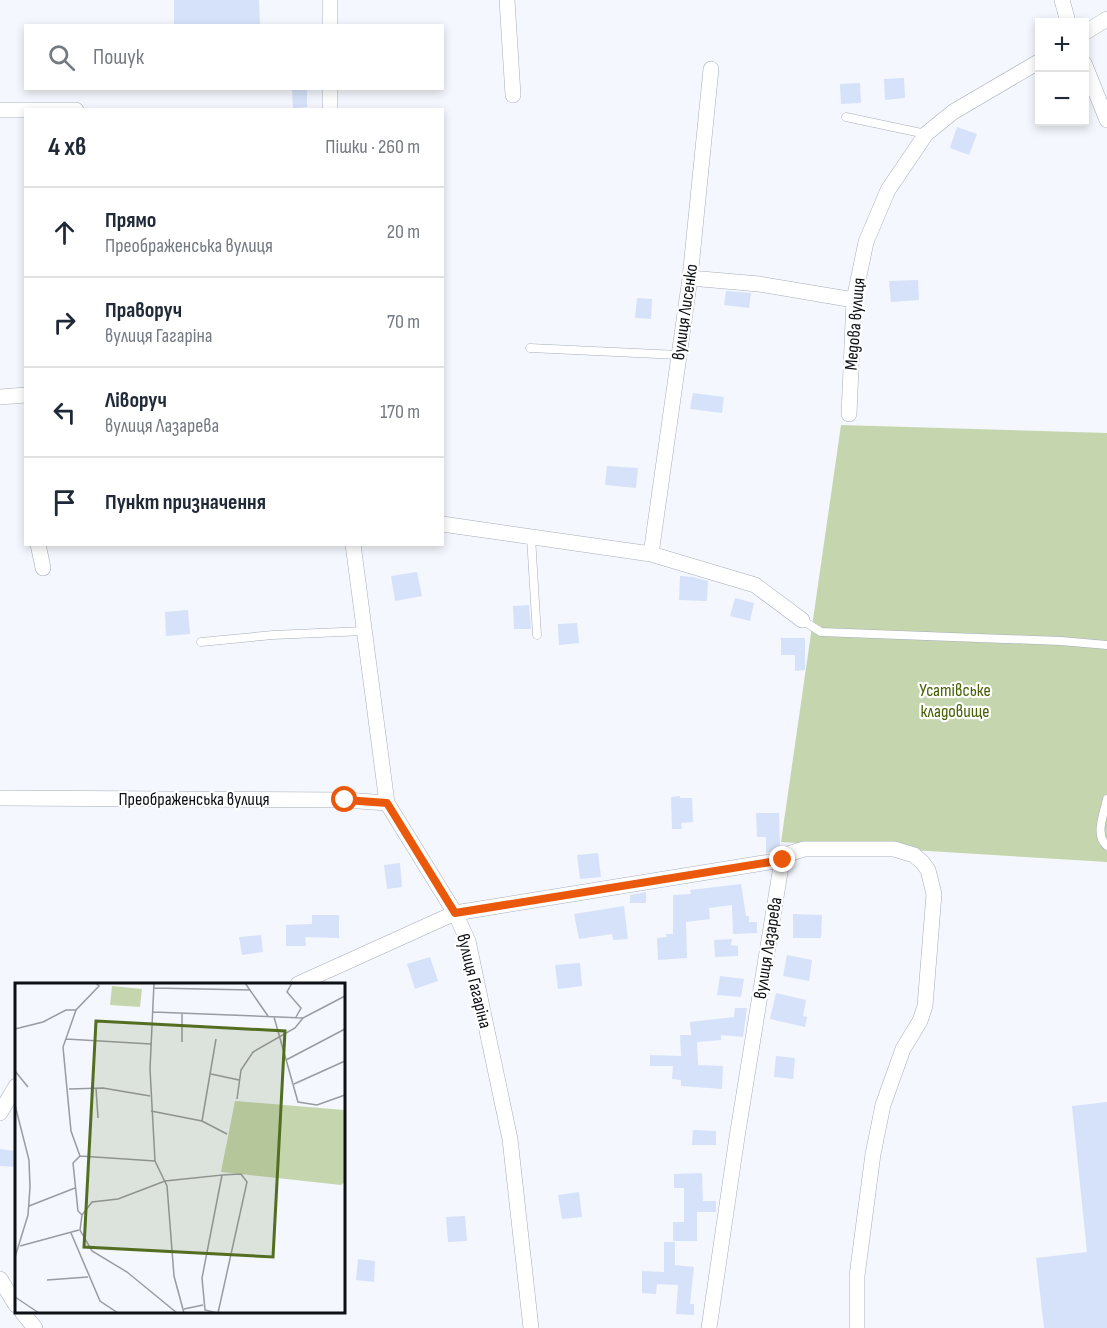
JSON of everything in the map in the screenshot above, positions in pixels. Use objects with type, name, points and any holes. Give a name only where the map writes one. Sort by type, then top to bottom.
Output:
[{"type":"street","points":[[330,0],[330,24]]},
{"type":"street","points":[[507,0],[513,95]]},
{"type":"street","points":[[1062,0],[1067,18]]},
{"type":"street","points":[[1089,30],[1107,18]]},
{"type":"street","name":"Медова вулиця","points":[[849,414],[854,300],[866,243],[888,190],[926,135],[953,112],[1035,63]]},
{"type":"street","name":"вулиця Лисенко","points":[[651,554],[690,278],[711,69]]},
{"type":"street","points":[[1088,72],[1107,120]]},
{"type":"street","points":[[330,90],[330,108]]},
{"type":"street","points":[[0,110],[24,110]]},
{"type":"street","points":[[690,278],[759,284],[854,300]]},
{"type":"street","points":[[0,397],[24,395]]},
{"type":"street","points":[[444,524],[651,554],[755,585],[802,620]]},
{"type":"street","points":[[38,546],[43,568]]},
{"type":"street","name":"вулиця Гагаріна","points":[[353,546],[387,803],[455,913],[468,941],[510,1139],[531,1328]]},
{"type":"street","name":"Преображенська вулиця","points":[[0,798],[345,800],[387,803]]},
{"type":"street","points":[[300,983],[455,913],[783,860],[791,853],[804,849],[894,849],[914,855],[928,870],[934,894],[925,1006],[920,1021],[903,1049],[883,1105],[873,1154],[857,1276],[856,1328]]},
{"type":"street","name":"вулиця Лазарева","points":[[709,1328],[737,1137],[783,860]]},
{"type":"street","points":[[0,1113],[15,1088]]},
{"type":"street","points":[[0,1279],[15,1303]]},
{"type":"street","points":[[24,1313],[35,1328]]},
{"type":"lane","points":[[846,117],[926,135]]},
{"type":"lane","points":[[530,348],[679,355]]},
{"type":"lane","points":[[531,537],[537,635]]},
{"type":"lane","points":[[802,620],[821,632],[1061,641],[1107,645]]},
{"type":"lane","points":[[201,642],[273,635],[364,631]]},
{"type":"lane","points":[[1107,799],[1100,834],[1102,842],[1107,846]]},
{"type":"green space","name":"Усатівське кладовище","points":[[841,425],[1107,433],[1107,862],[781,842]]},
{"type":"building","points":[[174,0],[259,0],[260,24],[174,24]]},
{"type":"building","points":[[904,78],[905,98],[885,100],[884,79]]},
{"type":"building","points":[[860,83],[861,103],[841,104],[840,84]]},
{"type":"building","points":[[292,90],[307,90],[307,107],[293,108]]},
{"type":"building","points":[[957,127],[977,134],[969,155],[950,148]]},
{"type":"building","points":[[918,280],[919,300],[891,302],[889,281]]},
{"type":"building","points":[[726,291],[751,293],[749,308],[724,305]]},
{"type":"building","points":[[637,298],[652,299],[651,319],[635,318]]},
{"type":"building","points":[[693,393],[724,397],[722,413],[690,409]]},
{"type":"building","points":[[607,466],[638,468],[636,488],[605,485]]},
{"type":"building","points":[[417,572],[422,596],[395,601],[391,576]]},
{"type":"building","points":[[680,576],[708,581],[707,601],[679,600]]},
{"type":"building","points":[[735,598],[754,603],[750,621],[730,616]]},
{"type":"building","points":[[529,605],[531,629],[514,629],[513,606]]},
{"type":"building","points":[[188,610],[190,634],[166,636],[165,612]]},
{"type":"building","points":[[577,623],[579,643],[559,645],[558,624]]},
{"type":"building","points":[[781,638],[805,638],[805,670],[795,671],[795,655],[781,655]]},
{"type":"building","points":[[680,796],[680,798],[692,798],[693,822],[681,823],[682,829],[672,829],[671,797]]},
{"type":"building","points":[[756,813],[779,813],[780,849],[778,851],[766,853],[766,837],[757,837]]},
{"type":"building","points":[[598,853],[601,877],[580,879],[577,855]]},
{"type":"building","points":[[400,863],[402,887],[387,889],[384,865]]},
{"type":"building","points":[[741,884],[746,916],[749,916],[749,922],[757,922],[757,933],[733,934],[732,905],[709,908],[710,919],[686,922],[687,958],[658,960],[657,938],[673,934],[673,895],[691,894],[690,890]]},
{"type":"building","points":[[646,892],[646,903],[630,903],[630,895]]},
{"type":"building","points":[[624,906],[628,939],[613,940],[612,934],[579,939],[574,914]]},
{"type":"building","points":[[793,914],[822,915],[821,938],[793,938]]},
{"type":"building","points":[[312,915],[339,915],[339,938],[305,937],[306,946],[286,946],[286,925],[312,924]]},
{"type":"building","points":[[261,935],[263,952],[242,955],[239,937]]},
{"type":"building","points":[[732,939],[731,945],[738,946],[738,956],[715,957],[714,940]]},
{"type":"building","points":[[787,955],[812,960],[809,981],[783,976]]},
{"type":"building","points":[[430,957],[438,981],[415,989],[407,964]]},
{"type":"building","points":[[580,963],[582,986],[558,989],[555,965]]},
{"type":"building","points":[[720,976],[744,979],[741,997],[717,995]]},
{"type":"building","points":[[776,993],[806,1000],[803,1016],[807,1017],[805,1027],[770,1019]]},
{"type":"building","points":[[735,1008],[747,1008],[743,1037],[721,1035],[721,1040],[697,1042],[698,1065],[723,1066],[722,1089],[681,1086],[681,1080],[672,1079],[673,1066],[650,1066],[650,1055],[681,1056],[680,1035],[691,1035],[690,1022],[734,1017]]},
{"type":"building","points":[[776,1056],[795,1058],[793,1079],[774,1077]]},
{"type":"building","points":[[1107,1102],[1107,1328],[1044,1328],[1036,1258],[1087,1252],[1072,1106]]},
{"type":"building","points":[[693,1130],[716,1131],[716,1145],[692,1145]]},
{"type":"building","points":[[0,1149],[15,1151],[15,1167],[0,1166]]},
{"type":"building","points":[[702,1173],[703,1201],[716,1201],[716,1212],[697,1212],[697,1241],[673,1241],[673,1222],[684,1222],[684,1188],[674,1188],[674,1174]]},
{"type":"building","points":[[579,1192],[582,1217],[562,1219],[558,1195]]},
{"type":"building","points":[[465,1216],[467,1241],[448,1242],[446,1217]]},
{"type":"building","points":[[664,1242],[675,1242],[675,1265],[694,1267],[690,1304],[694,1304],[694,1315],[676,1314],[678,1285],[657,1284],[656,1294],[642,1293],[642,1271],[664,1272]]},
{"type":"building","points":[[358,1259],[375,1261],[374,1282],[356,1280]]},
{"type":"route","points":[[345,800],[387,803],[455,913],[783,860]]}]
